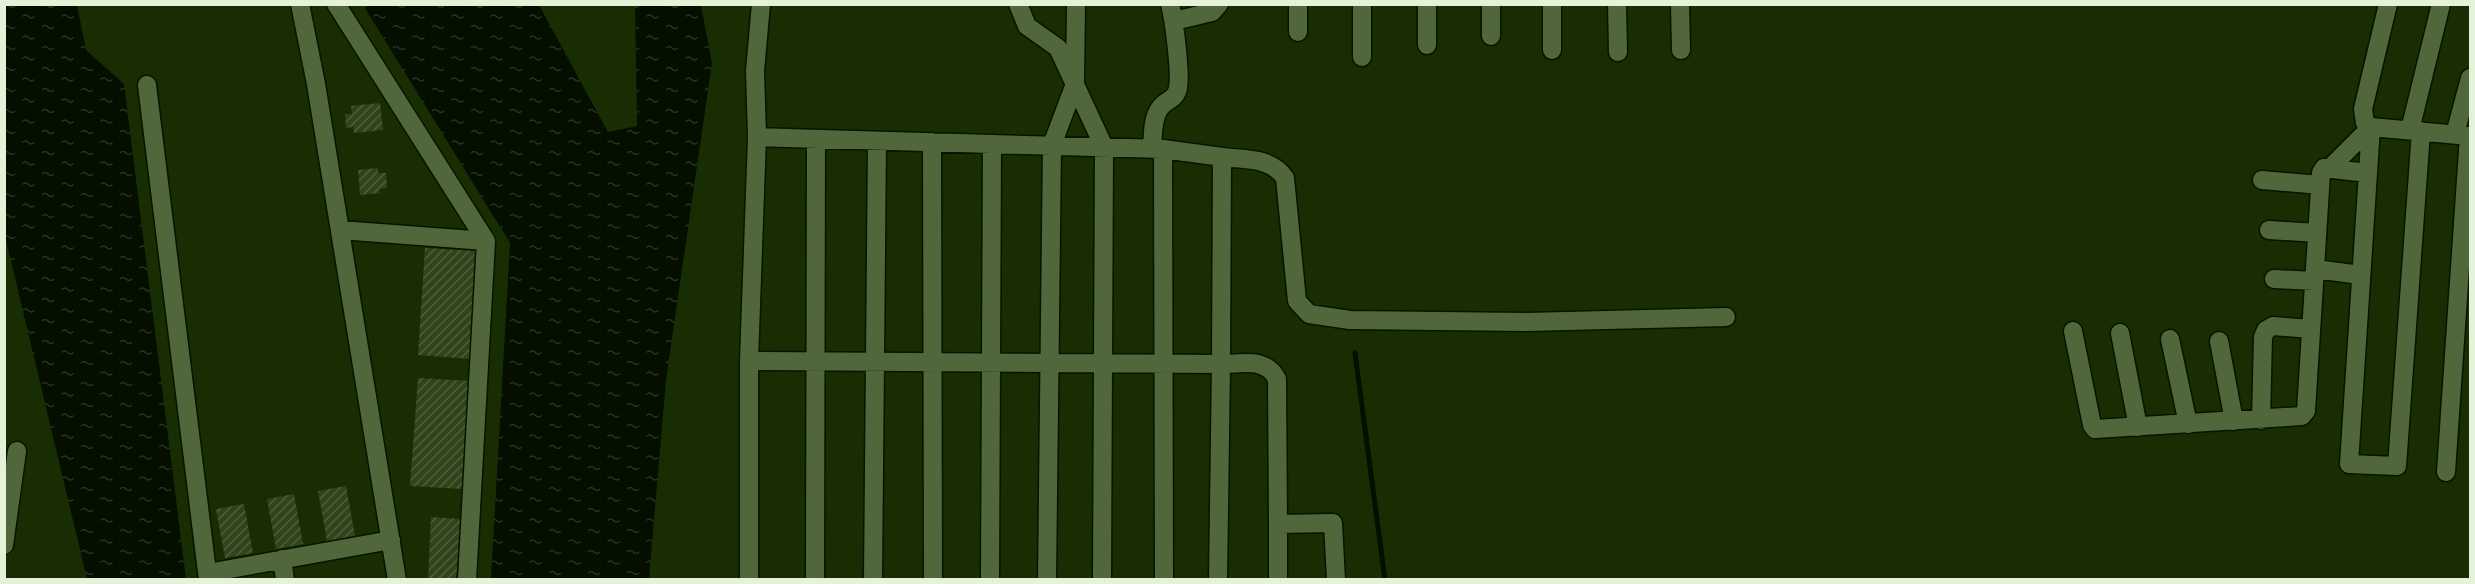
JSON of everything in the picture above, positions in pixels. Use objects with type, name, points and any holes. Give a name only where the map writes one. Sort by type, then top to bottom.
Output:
[{"type":"street","points":[[300,4],[316,84],[397,579]]},
{"type":"street","points":[[336,4],[486,241],[467,579]]},
{"type":"street","points":[[749,579],[749,362],[756,137],[755,71],[761,4]]},
{"type":"street","points":[[1018,4],[1027,26],[1058,48],[1104,147],[1102,579]]},
{"type":"street","points":[[1047,579],[1052,145],[1075,84],[1076,4]]},
{"type":"street","points":[[1164,579],[1164,364],[1156,115],[1161,106],[1173,100],[1178,89],[1172,13],[1212,12],[1219,4]]},
{"type":"street","points":[[1298,4],[1298,33]]},
{"type":"street","points":[[1362,4],[1362,57]]},
{"type":"street","points":[[1427,4],[1427,45]]},
{"type":"street","points":[[1491,4],[1491,36]]},
{"type":"street","points":[[1552,4],[1552,50]]},
{"type":"street","points":[[1617,4],[1618,52]]},
{"type":"street","points":[[1680,4],[1681,50]]},
{"type":"street","points":[[2388,4],[2362,118],[2371,127],[2465,135]]},
{"type":"street","points":[[2371,127],[2349,464],[2397,466],[2415,130],[2441,4]]},
{"type":"street","points":[[2446,472],[2470,78]]},
{"type":"street","points":[[147,84],[208,576],[282,559],[391,540]]},
{"type":"street","points":[[2331,167],[2371,127]]},
{"type":"street","points":[[756,137],[1158,149],[1262,161],[1278,167],[1285,178],[1297,301],[1309,314],[1350,320],[1527,322],[1726,317]]},
{"type":"street","points":[[815,579],[816,139]]},
{"type":"street","points":[[873,579],[877,141]]},
{"type":"street","points":[[932,142],[933,579]]},
{"type":"street","points":[[990,579],[992,144]]},
{"type":"street","points":[[1218,579],[1222,157]]},
{"type":"street","points":[[2073,331],[2092,425],[2101,430],[2302,416],[2306,411],[2321,173],[2325,168],[2331,167],[2368,173]]},
{"type":"street","points":[[2262,180],[2320,185]]},
{"type":"street","points":[[340,230],[486,241]]},
{"type":"street","points":[[2269,230],[2317,232]]},
{"type":"street","points":[[2274,279],[2314,275],[2361,275]]},
{"type":"street","points":[[2261,420],[2263,337],[2266,330],[2273,326],[2311,329]]},
{"type":"street","points":[[2120,333],[2138,427]]},
{"type":"street","points":[[2170,339],[2188,424]]},
{"type":"street","points":[[2219,341],[2234,421]]},
{"type":"street","points":[[749,362],[1261,364],[1272,369],[1277,380],[1278,579]]},
{"type":"street","points":[[4,545],[17,451]]},
{"type":"street","points":[[1278,524],[1333,523],[1336,579]]},
{"type":"street","points":[[282,559],[285,579]]},
{"type":"water","points":[[4,5],[77,5],[86,50],[124,84],[186,579],[87,579],[5,236]]},
{"type":"water","points":[[363,5],[539,5],[608,132],[637,126],[635,5],[701,5],[712,63],[666,380],[649,579],[491,579],[510,243]]},
{"type":"building","points":[[380,103],[383,130],[354,133],[353,127],[346,128],[345,114],[352,114],[351,106]]},
{"type":"building","points":[[378,168],[378,173],[386,173],[387,188],[379,189],[380,193],[360,195],[358,170]]},
{"type":"building","points":[[425,248],[477,251],[471,359],[418,355]]},
{"type":"building","points":[[418,378],[470,381],[462,489],[410,486]]},
{"type":"building","points":[[346,486],[355,536],[327,541],[318,491]]},
{"type":"building","points":[[294,494],[303,544],[276,549],[267,499]]},
{"type":"building","points":[[244,504],[253,553],[225,558],[216,509]]},
{"type":"building","points":[[431,517],[461,519],[456,580],[428,580]]},
{"type":"waterway","points":[[1355,353],[1385,580]]}]
